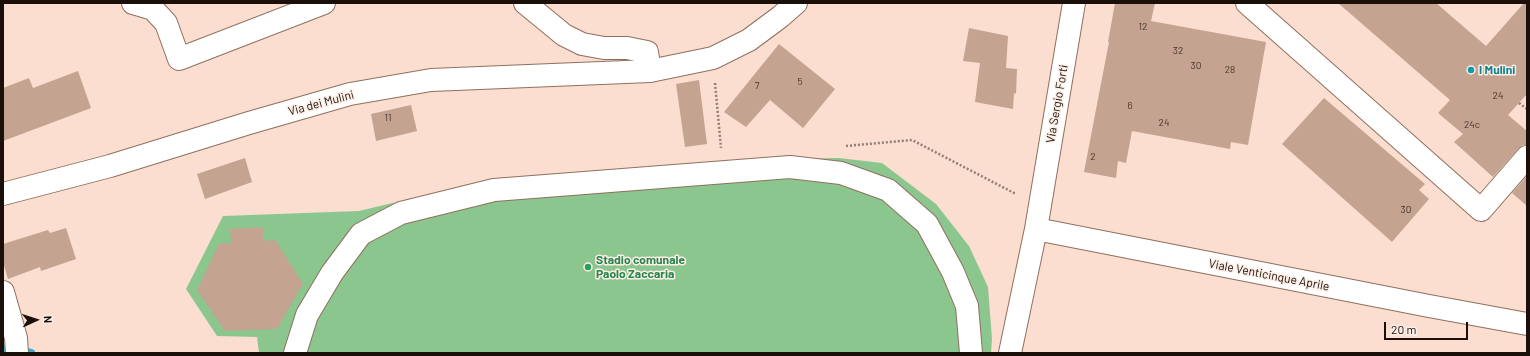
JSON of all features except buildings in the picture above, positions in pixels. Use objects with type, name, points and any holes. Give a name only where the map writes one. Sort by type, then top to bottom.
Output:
[{"type":"street","points":[[133,3],[153,9],[166,23],[179,59],[324,3]]},
{"type":"street","points":[[525,3],[564,35],[582,44],[604,48],[627,48],[647,52],[650,70]]},
{"type":"street","name":"Via dei Mulini","points":[[3,194],[110,166],[249,123],[350,94],[431,80],[650,70],[713,58],[749,40],[796,3]]},
{"type":"street","name":"Via Sergio Forti","points":[[1036,229],[1074,3]]},
{"type":"street","points":[[1247,3],[1480,210],[1527,157]]},
{"type":"street","points":[[294,353],[307,315],[332,273],[361,234],[401,213],[494,190],[790,167],[841,173],[888,190],[927,224],[953,272],[967,306],[971,353]]},
{"type":"street","points":[[1010,353],[1036,229]]},
{"type":"street","name":"Viale Venticinque Aprile","points":[[1036,229],[1527,324]]},
{"type":"street","points":[[3,292],[16,345]]},
{"type":"path","points":[[1519,103],[1527,109]]},
{"type":"green space","name":"Stadio comunale Paolo Zaccaria","points":[[839,158],[882,163],[936,204],[969,246],[988,287],[992,339],[991,353],[259,353],[257,337],[217,336],[186,289],[223,216],[359,211],[493,179],[788,159]]},
{"type":"waterway","points":[[3,349],[10,348],[31,353]]},
{"type":"place","name":"I Mulini","points":[[1471,70]]},
{"type":"place","name":"Stadio comunale Paolo Zaccaria","points":[[588,267]]}]
